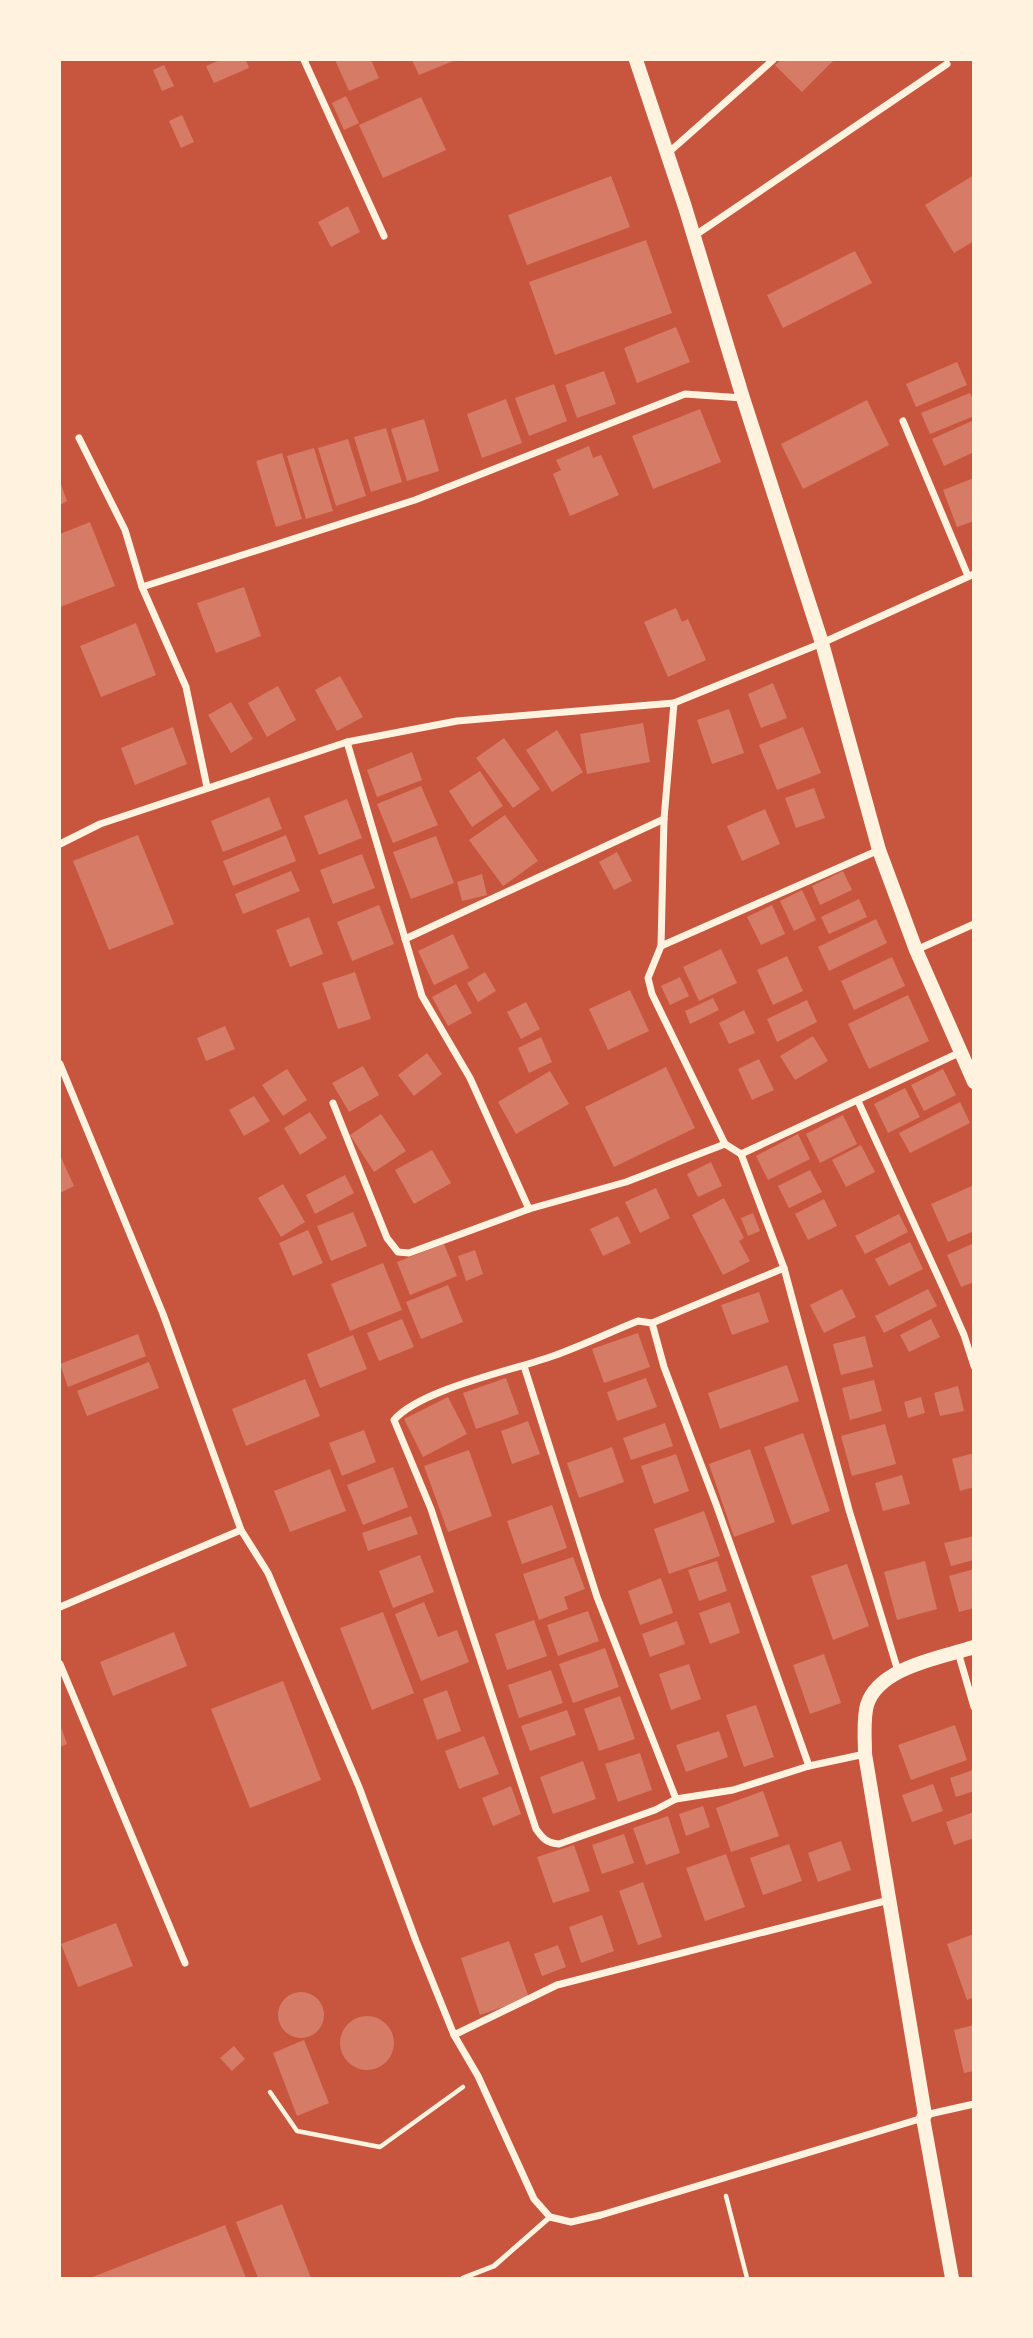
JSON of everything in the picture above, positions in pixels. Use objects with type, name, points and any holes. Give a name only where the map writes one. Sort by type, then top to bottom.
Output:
[{"type":"main road","points":[[636,60],[668,153],[822,643],[879,850],[916,950],[974,1082]]},
{"type":"main road","points":[[952,2278],[865,1754],[867,1704],[878,1684],[898,1671],[974,1647]]},
{"type":"street","points":[[304,60],[384,236]]},
{"type":"street","points":[[668,153],[773,60]]},
{"type":"street","points":[[694,236],[947,64]]},
{"type":"street","points":[[142,587],[415,500],[685,394],[743,398]]},
{"type":"street","points":[[60,844],[100,824],[347,742],[457,721],[674,703],[822,643],[971,575],[903,421]]},
{"type":"street","points":[[79,438],[125,530],[142,587],[186,687],[207,788]]},
{"type":"street","points":[[674,703],[664,819],[661,946],[648,978],[652,994],[725,1144],[741,1154],[784,1268],[849,1510],[898,1671]]},
{"type":"street","points":[[347,742],[422,996],[470,1078],[529,1209]]},
{"type":"street","points":[[405,939],[664,819]]},
{"type":"street","points":[[661,946],[879,850]]},
{"type":"street","points":[[916,950],[974,924]]},
{"type":"street","points":[[741,1154],[962,1052]]},
{"type":"street","points":[[60,1064],[163,1314],[241,1530],[268,1573],[359,1787],[423,1960],[454,2035],[478,2076],[534,2199],[550,2217],[571,2222],[722,2179],[924,2116],[974,2104]]},
{"type":"street","points":[[858,1101],[951,1304],[974,1366]]},
{"type":"street","points":[[333,1103],[387,1238],[398,1252],[409,1253],[529,1209],[626,1182],[725,1144]]},
{"type":"street","points":[[784,1268],[652,1323],[638,1321],[524,1366],[417,1402],[402,1411],[394,1420],[430,1509],[536,1829],[549,1843],[559,1844],[655,1810],[676,1799],[733,1790],[809,1766],[865,1754]]},
{"type":"street","points":[[652,1323],[664,1367],[809,1766]]},
{"type":"street","points":[[524,1366],[597,1597],[676,1799]]},
{"type":"street","points":[[60,1607],[241,1530]]},
{"type":"street","points":[[958,1652],[974,1707]]},
{"type":"street","points":[[60,1664],[185,1963]]},
{"type":"street","points":[[454,2035],[557,1985],[889,1899]]},
{"type":"lane","points":[[463,2278],[494,2266],[550,2217]]},
{"type":"path","points":[[270,2092],[297,2131],[380,2147],[478,2076]]},
{"type":"path","points":[[722,2179],[747,2278]]},
{"type":"building","points":[[220,60],[246,60],[249,68],[214,83],[206,66]]},
{"type":"building","points":[[335,60],[371,60],[379,78],[349,91]]},
{"type":"building","points":[[412,60],[452,60],[453,61],[419,75]]},
{"type":"building","points":[[781,60],[834,60],[802,92],[775,65]]},
{"type":"building","points":[[164,65],[174,86],[162,91],[153,70]]},
{"type":"building","points":[[346,96],[359,123],[344,130],[332,103]]},
{"type":"building","points":[[421,97],[446,150],[383,178],[359,125]]},
{"type":"building","points":[[182,115],[194,142],[181,148],[169,121]]},
{"type":"building","points":[[974,175],[974,241],[954,253],[925,205]]},
{"type":"building","points":[[611,176],[630,227],[527,265],[508,215]]},
{"type":"building","points":[[348,206],[360,232],[331,247],[318,222]]},
{"type":"building","points":[[646,240],[672,313],[555,355],[529,282]]},
{"type":"building","points":[[855,251],[872,283],[783,328],[767,295]]},
{"type":"building","points":[[676,327],[690,362],[637,383],[624,348]]},
{"type":"building","points":[[957,362],[967,385],[916,407],[906,384]]},
{"type":"building","points":[[604,371],[616,404],[577,418],[565,385]]},
{"type":"building","points":[[554,384],[567,421],[529,436],[515,398]]},
{"type":"building","points":[[970,393],[974,402],[974,416],[930,434],[921,413]]},
{"type":"building","points":[[506,399],[522,443],[482,458],[467,414]]},
{"type":"building","points":[[867,400],[889,445],[803,489],[781,444]]},
{"type":"building","points":[[700,409],[721,462],[653,489],[632,436]]},
{"type":"building","points":[[424,419],[439,471],[407,481],[391,429]]},
{"type":"building","points":[[974,420],[974,452],[944,466],[932,439]]},
{"type":"building","points":[[386,428],[402,482],[371,492],[354,437]]},
{"type":"building","points":[[348,439],[366,496],[336,506],[318,448]]},
{"type":"building","points":[[589,446],[593,458],[601,455],[619,495],[570,516],[553,474],[561,470],[556,460]]},
{"type":"building","points":[[314,448],[333,511],[306,519],[287,456]]},
{"type":"building","points":[[282,453],[302,519],[276,527],[256,461]]},
{"type":"building","points":[[974,478],[974,521],[957,527],[943,490]]},
{"type":"building","points":[[60,482],[67,501],[60,505]]},
{"type":"building","points":[[90,522],[115,586],[60,607],[60,534]]},
{"type":"building","points":[[244,587],[261,636],[216,653],[197,603]]},
{"type":"building","points":[[676,608],[682,622],[688,619],[706,660],[668,677],[644,622]]},
{"type":"building","points":[[136,623],[156,675],[101,697],[80,646]]},
{"type":"building","points":[[340,676],[363,717],[337,731],[315,690]]},
{"type":"building","points":[[773,683],[787,718],[761,728],[748,694]]},
{"type":"building","points":[[278,686],[296,720],[267,737],[248,703]]},
{"type":"building","points":[[231,702],[253,739],[231,753],[208,715]]},
{"type":"building","points":[[729,709],[744,753],[712,764],[697,720]]},
{"type":"building","points":[[643,723],[650,762],[587,774],[580,734]]},
{"type":"building","points":[[173,727],[187,764],[135,785],[121,748]]},
{"type":"building","points":[[803,727],[821,773],[777,790],[759,745]]},
{"type":"building","points":[[557,730],[583,772],[552,792],[526,750]]},
{"type":"building","points":[[504,738],[540,789],[513,808],[476,758]]},
{"type":"building","points":[[412,752],[422,780],[377,797],[367,770]]},
{"type":"building","points":[[480,771],[503,806],[472,827],[449,791]]},
{"type":"building","points":[[421,786],[438,825],[393,843],[377,804]]},
{"type":"building","points":[[814,788],[825,818],[796,828],[785,798]]},
{"type":"building","points":[[269,797],[282,829],[223,852],[211,821]]},
{"type":"building","points":[[347,799],[362,838],[319,855],[304,816]]},
{"type":"building","points":[[765,809],[780,844],[742,861],[727,826]]},
{"type":"building","points":[[505,815],[538,861],[503,886],[469,840]]},
{"type":"building","points":[[138,835],[174,924],[109,950],[73,861]]},
{"type":"building","points":[[286,835],[296,861],[233,886],[223,861]]},
{"type":"building","points":[[436,836],[454,883],[411,899],[393,852]]},
{"type":"building","points":[[617,852],[632,881],[614,890],[599,862]]},
{"type":"building","points":[[362,854],[375,888],[333,904],[320,870]]},
{"type":"building","points":[[291,871],[300,891],[243,914],[235,894]]},
{"type":"building","points":[[843,871],[852,890],[820,905],[812,886]]},
{"type":"building","points":[[482,874],[487,895],[462,901],[457,882]]},
{"type":"building","points":[[802,890],[816,920],[794,931],[780,901]]},
{"type":"building","points":[[859,899],[867,917],[829,934],[821,917]]},
{"type":"building","points":[[379,905],[394,944],[352,961],[337,922]]},
{"type":"building","points":[[772,905],[785,934],[761,945],[747,917]]},
{"type":"building","points":[[309,917],[323,954],[290,967],[276,930]]},
{"type":"building","points":[[876,919],[887,943],[829,971],[818,947]]},
{"type":"building","points":[[453,934],[469,968],[434,985],[418,951]]},
{"type":"building","points":[[721,949],[737,983],[699,1001],[683,967]]},
{"type":"building","points":[[787,956],[803,991],[773,1005],[757,970]]},
{"type":"building","points":[[892,957],[905,986],[854,1010],[841,981]]},
{"type":"building","points":[[355,972],[371,1019],[338,1029],[322,983]]},
{"type":"building","points":[[485,972],[496,991],[478,1002],[467,983]]},
{"type":"building","points":[[680,977],[689,996],[670,1005],[661,986]]},
{"type":"building","points":[[456,984],[472,1013],[448,1026],[432,997]]},
{"type":"building","points":[[630,990],[649,1031],[608,1050],[589,1009]]},
{"type":"building","points":[[908,995],[929,1041],[869,1069],[848,1024]]},
{"type":"building","points":[[713,998],[719,1010],[690,1024],[685,1011]]},
{"type":"building","points":[[807,1000],[817,1022],[777,1042],[767,1019]]},
{"type":"building","points":[[526,1002],[540,1029],[521,1039],[507,1012]]},
{"type":"building","points":[[744,1010],[755,1033],[729,1044],[719,1023]]},
{"type":"building","points":[[225,1026],[235,1049],[206,1061],[197,1038]]},
{"type":"building","points":[[813,1036],[828,1061],[795,1080],[780,1056]]},
{"type":"building","points":[[541,1037],[552,1062],[529,1073],[518,1048]]},
{"type":"building","points":[[427,1053],[442,1074],[414,1096],[398,1075]]},
{"type":"building","points":[[759,1059],[774,1090],[752,1100],[738,1069]]},
{"type":"building","points":[[363,1066],[379,1095],[349,1112],[332,1083]]},
{"type":"building","points":[[666,1067],[695,1128],[614,1167],[585,1107]]},
{"type":"building","points":[[287,1069],[307,1100],[283,1116],[262,1085]]},
{"type":"building","points":[[943,1069],[956,1095],[924,1111],[911,1085]]},
{"type":"building","points":[[550,1071],[569,1104],[516,1134],[498,1102]]},
{"type":"building","points":[[905,1088],[920,1117],[888,1133],[874,1104]]},
{"type":"building","points":[[254,1096],[270,1121],[244,1136],[229,1110]]},
{"type":"building","points":[[960,1102],[970,1123],[910,1153],[899,1133]]},
{"type":"building","points":[[310,1112],[327,1138],[300,1155],[284,1128]]},
{"type":"building","points":[[381,1114],[406,1151],[374,1172],[350,1135]]},
{"type":"building","points":[[843,1115],[857,1144],[820,1163],[806,1134]]},
{"type":"building","points":[[798,1134],[810,1159],[768,1180],[756,1156]]},
{"type":"building","points":[[861,1145],[875,1172],[846,1187],[832,1160]]},
{"type":"building","points":[[432,1150],[451,1183],[414,1204],[395,1170]]},
{"type":"building","points":[[60,1155],[74,1186],[60,1193]]},
{"type":"building","points":[[711,1162],[722,1186],[698,1197],[687,1174]]},
{"type":"building","points":[[810,1170],[822,1192],[789,1208],[778,1186]]},
{"type":"building","points":[[345,1175],[354,1193],[315,1214],[306,1195]]},
{"type":"building","points":[[283,1184],[305,1222],[281,1237],[258,1198]]},
{"type":"building","points":[[974,1185],[974,1231],[948,1242],[931,1204]]},
{"type":"building","points":[[656,1188],[670,1218],[640,1233],[625,1202]]},
{"type":"building","points":[[724,1198],[744,1238],[739,1241],[750,1261],[723,1275],[692,1215]]},
{"type":"building","points":[[824,1199],[837,1226],[808,1240],[795,1214]]},
{"type":"building","points":[[353,1212],[367,1246],[331,1261],[317,1226]]},
{"type":"building","points":[[753,1213],[760,1231],[748,1236],[741,1218]]},
{"type":"building","points":[[899,1214],[908,1232],[865,1254],[855,1236]]},
{"type":"building","points":[[618,1216],[631,1243],[603,1256],[590,1229]]},
{"type":"building","points":[[308,1230],[323,1263],[293,1276],[279,1243]]},
{"type":"building","points":[[910,1242],[923,1269],[889,1286],[875,1259]]},
{"type":"building","points":[[974,1243],[974,1282],[961,1287],[947,1255]]},
{"type":"building","points":[[444,1244],[457,1276],[410,1295],[397,1262]]},
{"type":"building","points":[[475,1250],[483,1274],[466,1281],[458,1256]]},
{"type":"building","points":[[383,1263],[402,1310],[350,1331],[331,1284]]},
{"type":"building","points":[[448,1285],[463,1322],[421,1339],[406,1302]]},
{"type":"building","points":[[842,1289],[856,1317],[824,1333],[810,1305]]},
{"type":"building","points":[[928,1289],[937,1306],[884,1333],[875,1316]]},
{"type":"building","points":[[759,1292],[769,1322],[732,1335],[721,1305]]},
{"type":"building","points":[[402,1319],[414,1347],[379,1361],[367,1333]]},
{"type":"building","points":[[931,1319],[940,1337],[909,1352],[900,1335]]},
{"type":"building","points":[[638,1333],[650,1367],[604,1383],[592,1349]]},
{"type":"building","points":[[138,1334],[146,1356],[68,1387],[60,1364]]},
{"type":"building","points":[[353,1335],[367,1369],[320,1388],[307,1354]]},
{"type":"building","points":[[865,1336],[873,1367],[841,1375],[833,1344]]},
{"type":"building","points":[[149,1362],[159,1388],[87,1416],[77,1391]]},
{"type":"building","points":[[787,1365],[799,1401],[720,1429],[708,1393]]},
{"type":"building","points":[[506,1378],[519,1414],[476,1429],[463,1393]]},
{"type":"building","points":[[646,1378],[657,1407],[617,1421],[607,1392]]},
{"type":"building","points":[[305,1379],[320,1416],[246,1446],[232,1409]]},
{"type":"building","points":[[874,1380],[882,1411],[850,1420],[842,1388]]},
{"type":"building","points":[[958,1386],[964,1411],[940,1416],[934,1393]]},
{"type":"building","points":[[448,1397],[467,1434],[423,1457],[404,1419]]},
{"type":"building","points":[[921,1397],[925,1413],[908,1418],[904,1402]]},
{"type":"building","points":[[528,1421],[540,1454],[512,1464],[501,1431]]},
{"type":"building","points":[[665,1423],[673,1446],[631,1460],[623,1438]]},
{"type":"building","points":[[885,1424],[896,1464],[852,1476],[841,1436]]},
{"type":"building","points":[[364,1430],[376,1462],[342,1476],[329,1443]]},
{"type":"building","points":[[803,1433],[830,1511],[792,1525],[764,1447]]},
{"type":"building","points":[[612,1447],[624,1482],[579,1498],[567,1463]]},
{"type":"building","points":[[750,1449],[775,1522],[734,1537],[709,1464]]},
{"type":"building","points":[[469,1450],[492,1516],[448,1532],[424,1466]]},
{"type":"building","points":[[974,1453],[974,1487],[960,1491],[952,1459]]},
{"type":"building","points":[[676,1454],[689,1491],[654,1504],[641,1466]]},
{"type":"building","points":[[393,1467],[408,1507],[363,1525],[347,1485]]},
{"type":"building","points":[[330,1469],[346,1511],[290,1532],[274,1491]]},
{"type":"building","points":[[902,1475],[910,1504],[883,1511],[875,1483]]},
{"type":"building","points":[[552,1505],[567,1548],[522,1564],[507,1521]]},
{"type":"building","points":[[704,1511],[720,1556],[669,1574],[654,1529]]},
{"type":"building","points":[[411,1516],[418,1534],[368,1551],[362,1533]]},
{"type":"building","points":[[974,1536],[974,1560],[951,1566],[944,1543]]},
{"type":"building","points":[[420,1555],[434,1592],[393,1608],[379,1571]]},
{"type":"building","points":[[573,1557],[585,1589],[564,1597],[568,1609],[539,1620],[523,1574]]},
{"type":"building","points":[[717,1561],[727,1591],[699,1601],[688,1570]]},
{"type":"building","points":[[925,1561],[937,1609],[897,1620],[884,1572]]},
{"type":"building","points":[[847,1564],[869,1626],[833,1640],[811,1576]]},
{"type":"building","points":[[974,1569],[974,1608],[959,1612],[949,1576]]},
{"type":"building","points":[[661,1578],[673,1613],[640,1625],[628,1591]]},
{"type":"building","points":[[424,1602],[438,1637],[457,1630],[469,1662],[421,1681],[395,1614]]},
{"type":"building","points":[[730,1602],[740,1633],[710,1644],[699,1613]]},
{"type":"building","points":[[588,1611],[599,1641],[558,1656],[547,1625]]},
{"type":"building","points":[[383,1612],[414,1693],[372,1710],[340,1628]]},
{"type":"building","points":[[534,1620],[547,1656],[507,1670],[495,1634]]},
{"type":"building","points":[[677,1621],[685,1644],[650,1657],[642,1634]]},
{"type":"building","points":[[174,1632],[187,1666],[113,1696],[100,1662]]},
{"type":"building","points":[[605,1648],[619,1687],[573,1703],[559,1664]]},
{"type":"building","points":[[824,1654],[841,1703],[810,1714],[793,1665]]},
{"type":"building","points":[[689,1664],[701,1699],[671,1710],[659,1674]]},
{"type":"building","points":[[551,1670],[563,1703],[519,1718],[508,1685]]},
{"type":"building","points":[[283,1681],[321,1780],[250,1808],[211,1709]]},
{"type":"building","points":[[447,1690],[461,1731],[437,1740],[423,1699]]},
{"type":"building","points":[[620,1696],[635,1739],[599,1751],[584,1709]]},
{"type":"building","points":[[756,1705],[774,1757],[744,1767],[726,1715]]},
{"type":"building","points":[[567,1710],[576,1735],[530,1751],[521,1726]]},
{"type":"building","points":[[60,1724],[67,1744],[60,1747]]},
{"type":"building","points":[[955,1725],[967,1760],[911,1780],[898,1745]]},
{"type":"building","points":[[719,1731],[728,1757],[686,1772],[676,1745]]},
{"type":"building","points":[[484,1736],[499,1774],[459,1789],[445,1751]]},
{"type":"building","points":[[640,1753],[652,1790],[618,1802],[605,1764]]},
{"type":"building","points":[[583,1761],[596,1799],[553,1814],[540,1777]]},
{"type":"building","points":[[973,1770],[974,1791],[956,1797],[950,1778]]},
{"type":"building","points":[[933,1784],[943,1811],[912,1822],[902,1795]]},
{"type":"building","points":[[511,1786],[521,1814],[493,1826],[482,1798]]},
{"type":"building","points":[[763,1791],[779,1836],[731,1852],[716,1808]]},
{"type":"building","points":[[703,1806],[710,1827],[686,1836],[679,1814]]},
{"type":"building","points":[[974,1812],[974,1838],[954,1845],[946,1822]]},
{"type":"building","points":[[668,1816],[680,1853],[646,1865],[633,1828]]},
{"type":"building","points":[[624,1834],[634,1863],[602,1874],[592,1845]]},
{"type":"building","points":[[841,1841],[851,1870],[818,1882],[808,1853]]},
{"type":"building","points":[[789,1844],[802,1881],[763,1895],[750,1858]]},
{"type":"building","points":[[574,1845],[590,1891],[553,1903],[537,1857]]},
{"type":"building","points":[[726,1854],[745,1907],[705,1921],[686,1868]]},
{"type":"building","points":[[643,1882],[662,1937],[638,1945],[619,1891]]},
{"type":"building","points":[[602,1915],[614,1951],[581,1963],[569,1927]]},
{"type":"building","points":[[116,1923],[133,1966],[78,1987],[61,1944]]},
{"type":"building","points":[[974,1934],[974,1997],[967,2000],[947,1944]]},
{"type":"building","points":[[509,1941],[529,1998],[480,2015],[461,1958]]},
{"type":"building","points":[[558,1945],[566,1967],[542,1976],[534,1954]]},
{"type":"building","points":[[301,1992],[310,1993],[317,1999],[323,2006],[323,2024],[317,2031],[310,2037],[301,2038],[292,2037],[285,2031],[279,2024],[278,2015],[279,2006],[285,1999],[292,1993]]},
{"type":"building","points":[[367,2016],[386,2024],[394,2043],[386,2062],[367,2070],[348,2062],[340,2043],[348,2024]]},
{"type":"building","points":[[974,2025],[974,2071],[964,2073],[954,2030]]},
{"type":"building","points":[[304,2040],[329,2103],[297,2116],[273,2053]]},
{"type":"building","points":[[234,2046],[245,2059],[232,2071],[220,2058]]},
{"type":"building","points":[[282,2204],[311,2278],[258,2278],[236,2222]]},
{"type":"building","points":[[225,2225],[246,2278],[90,2278]]}]
